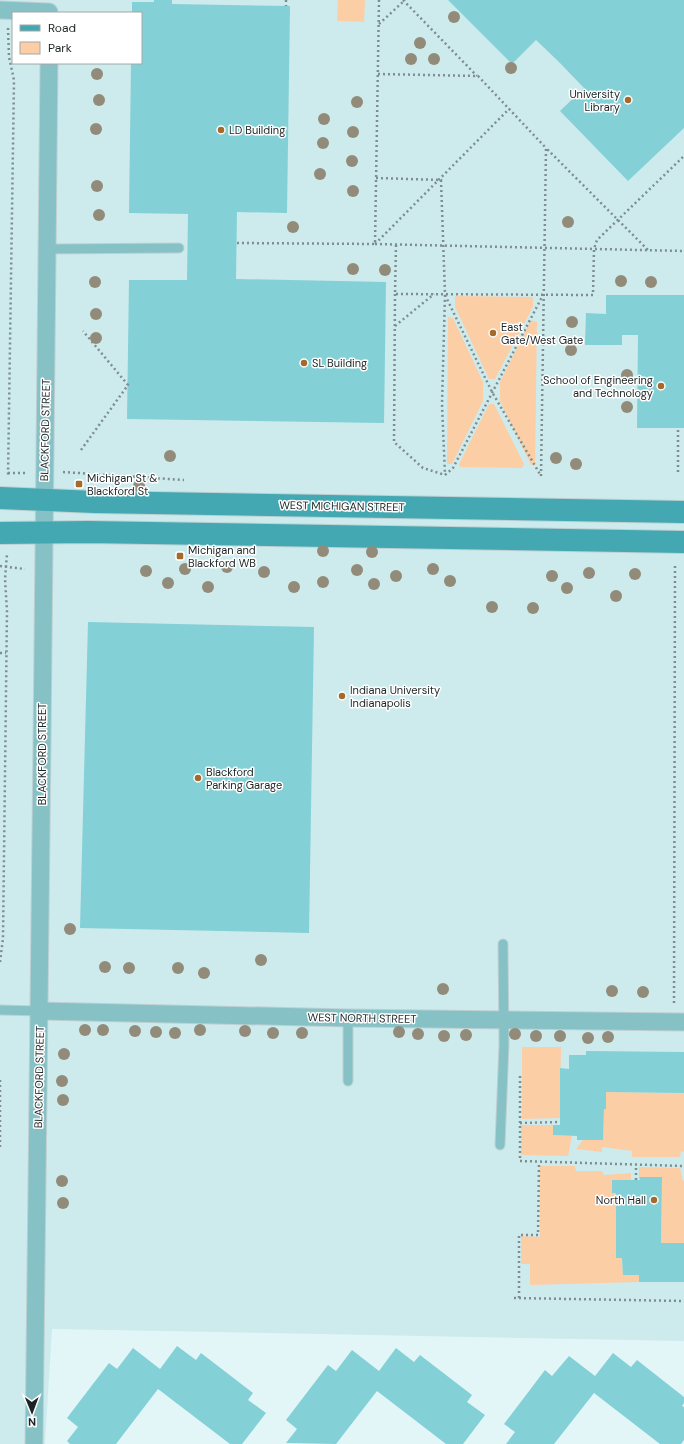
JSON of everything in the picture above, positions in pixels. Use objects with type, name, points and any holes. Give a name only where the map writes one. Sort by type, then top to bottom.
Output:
[{"type":"main road","name":"WEST MICHIGAN STREET","points":[[4,489],[44,500],[95,502],[684,512]]},
{"type":"main road","points":[[0,533],[104,532],[684,542]]},
{"type":"street","points":[[4,10],[49,8]]},
{"type":"street","name":"BLACKFORD STREET","points":[[34,1444],[40,1011],[49,64]]},
{"type":"street","name":"WEST NORTH STREET","points":[[40,1011],[348,1018],[679,1022]]},
{"type":"lane","points":[[47,249],[179,248]]},
{"type":"lane","points":[[500,1145],[503,944]]},
{"type":"lane","points":[[0,1010],[40,1011]]},
{"type":"lane","points":[[348,1018],[348,1081]]},
{"type":"path","points":[[286,0],[286,6]]},
{"type":"path","points":[[375,244],[379,0]]},
{"type":"path","points":[[378,24],[404,0],[546,148],[648,250]]},
{"type":"path","points":[[4,10],[14,87],[8,472],[4,489]]},
{"type":"path","points":[[378,74],[478,76]]},
{"type":"path","points":[[375,244],[441,180],[509,109]]},
{"type":"path","points":[[445,294],[492,392],[541,476],[543,248],[546,148]]},
{"type":"path","points":[[395,294],[593,295],[594,249],[597,240],[684,156]]},
{"type":"path","points":[[376,178],[441,180]]},
{"type":"path","points":[[441,180],[442,246],[445,294],[442,404],[445,475]]},
{"type":"path","points":[[237,243],[396,244],[684,251]]},
{"type":"path","points":[[396,244],[394,442],[423,468],[445,475]]},
{"type":"path","points":[[394,327],[435,294]]},
{"type":"path","points":[[445,475],[453,468],[543,294]]},
{"type":"path","points":[[81,450],[128,385],[83,332]]},
{"type":"path","points":[[678,428],[678,472]]},
{"type":"path","points":[[8,472],[29,473]]},
{"type":"path","points":[[59,472],[105,474]]},
{"type":"path","points":[[0,962],[3,938],[7,554]]},
{"type":"path","points":[[675,565],[679,1022]]},
{"type":"path","points":[[0,566],[6,568],[27,569]]},
{"type":"path","points":[[0,653],[6,652]]},
{"type":"path","points":[[520,1075],[520,1161],[684,1166]]},
{"type":"path","points":[[0,1080],[0,1150]]},
{"type":"path","points":[[520,1123],[560,1122]]},
{"type":"path","points":[[519,1298],[519,1234],[538,1235],[539,1162]]},
{"type":"path","points":[[636,1165],[636,1180]]},
{"type":"path","points":[[514,1298],[684,1301]]},
{"type":"shaded area","name":"Indiana University Indianapolis","points":[[0,0],[684,0],[684,1341],[52,1329],[45,1444],[0,1444]]},
{"type":"green space","points":[[338,0],[365,0],[364,22],[337,21]]},
{"type":"green space","points":[[455,296],[533,297],[533,307],[495,379],[489,379],[455,307]]},
{"type":"green space","points":[[448,317],[453,318],[483,382],[483,401],[452,464],[447,464]]},
{"type":"green space","points":[[531,320],[537,322],[535,465],[531,465],[500,401],[500,382]]},
{"type":"green space","points":[[489,404],[494,404],[524,464],[522,468],[460,467],[459,464]]},
{"type":"green space","points":[[522,1047],[561,1047],[560,1118],[522,1119]]},
{"type":"green space","points":[[606,1092],[684,1093],[684,1152],[681,1151],[680,1157],[632,1157],[632,1151],[602,1147],[602,1152],[576,1149],[583,1140],[603,1140]]},
{"type":"green space","points":[[521,1125],[553,1125],[553,1135],[572,1136],[568,1156],[521,1155]]},
{"type":"green space","points":[[540,1166],[575,1166],[576,1171],[602,1171],[604,1175],[631,1173],[631,1180],[612,1180],[612,1192],[616,1193],[617,1258],[622,1258],[623,1275],[639,1275],[639,1282],[530,1285],[530,1264],[521,1264],[521,1236],[540,1237]]},
{"type":"green space","points":[[639,1167],[680,1168],[684,1181],[684,1243],[661,1243],[662,1177],[639,1177]]},
{"type":"building","points":[[154,0],[172,0],[172,4],[290,6],[287,213],[237,212],[236,279],[386,282],[384,423],[127,419],[129,280],[187,280],[188,214],[129,213],[131,64],[142,64],[142,12],[132,12],[132,2],[154,2]]},
{"type":"building","name":"University Library","points":[[448,0],[684,0],[684,128],[628,181],[560,111],[584,88],[559,62],[536,40],[512,64]]},
{"type":"building","name":"School of Engineering and Technology","points":[[606,295],[684,295],[684,428],[637,428],[638,335],[622,335],[622,345],[585,345],[586,313],[606,314]]},
{"type":"building","name":"Blackford Parking Garage","points":[[88,622],[314,627],[309,933],[80,928]]},
{"type":"building","points":[[586,1051],[684,1052],[684,1093],[606,1092],[603,1140],[577,1140],[577,1136],[553,1135],[553,1125],[560,1125],[560,1068],[569,1069],[569,1055],[586,1055]]},
{"type":"building","name":"North Hall","points":[[639,1177],[662,1177],[661,1243],[684,1243],[684,1282],[639,1282],[639,1275],[623,1275],[622,1258],[616,1258],[616,1193],[612,1193],[612,1180],[640,1180]]},
{"type":"building","points":[[177,1346],[196,1360],[201,1353],[253,1393],[248,1400],[266,1413],[242,1444],[230,1444],[158,1389],[116,1444],[70,1444],[67,1441],[78,1427],[67,1418],[109,1363],[117,1369],[133,1348],[160,1369]]},
{"type":"building","points":[[396,1348],[414,1362],[420,1355],[472,1395],[467,1402],[485,1415],[463,1444],[446,1444],[377,1391],[336,1444],[286,1443],[297,1429],[286,1420],[328,1365],[336,1371],[352,1350],[379,1371]]},
{"type":"building","points":[[613,1353],[631,1367],[637,1360],[684,1397],[684,1403],[682,1406],[684,1407],[684,1440],[681,1444],[660,1444],[594,1393],[554,1444],[506,1444],[515,1432],[504,1424],[545,1370],[552,1376],[569,1356],[595,1376]]},
{"type":"place","name":"University Library","points":[[628,100]]},
{"type":"place","name":"LD Building","points":[[221,130]]},
{"type":"place","name":"East Gate/West Gate","points":[[493,333]]},
{"type":"place","name":"SL Building","points":[[304,363]]},
{"type":"place","name":"School of Engineering and Technology","points":[[661,386]]},
{"type":"place","name":"Michigan St & Blackford St","points":[[79,484]]},
{"type":"place","name":"Michigan and Blackford WB","points":[[180,556]]},
{"type":"place","name":"Indiana University Indianapolis","points":[[342,696]]},
{"type":"place","name":"Blackford Parking Garage","points":[[198,778]]},
{"type":"place","name":"North Hall","points":[[654,1200]]}]
